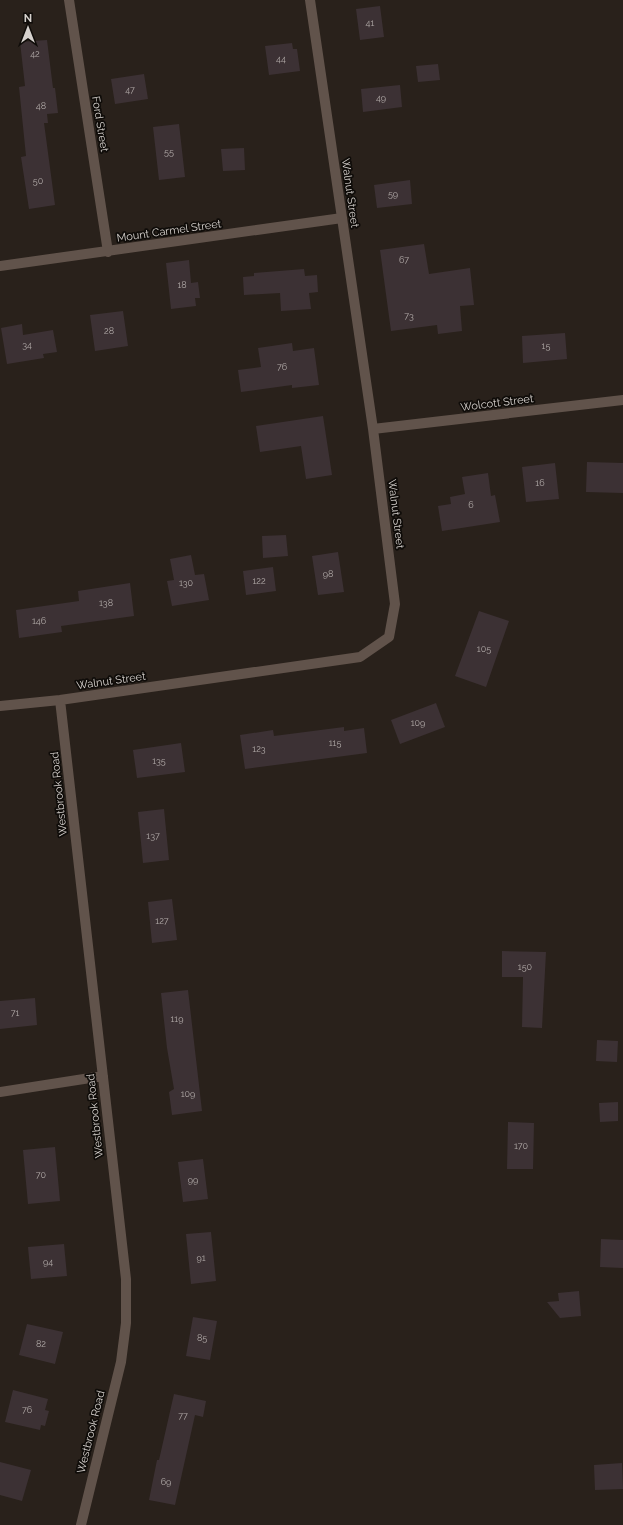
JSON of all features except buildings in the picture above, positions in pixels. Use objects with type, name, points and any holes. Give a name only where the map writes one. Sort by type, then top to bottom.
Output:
[{"type":"street","name":"Ford Street","points":[[69,0],[108,252]]},
{"type":"street","name":"Walnut Street","points":[[0,706],[60,700],[360,657],[389,637],[395,604],[373,429],[310,0]]},
{"type":"street","name":"Mount Carmel Street","points":[[0,266],[342,218]]},
{"type":"street","name":"Wolcott Street","points":[[373,429],[623,400]]},
{"type":"street","name":"Westbrook Road","points":[[60,700],[126,1279],[126,1323],[120,1362],[81,1525]]},
{"type":"street","points":[[0,1092],[103,1076]]}]
